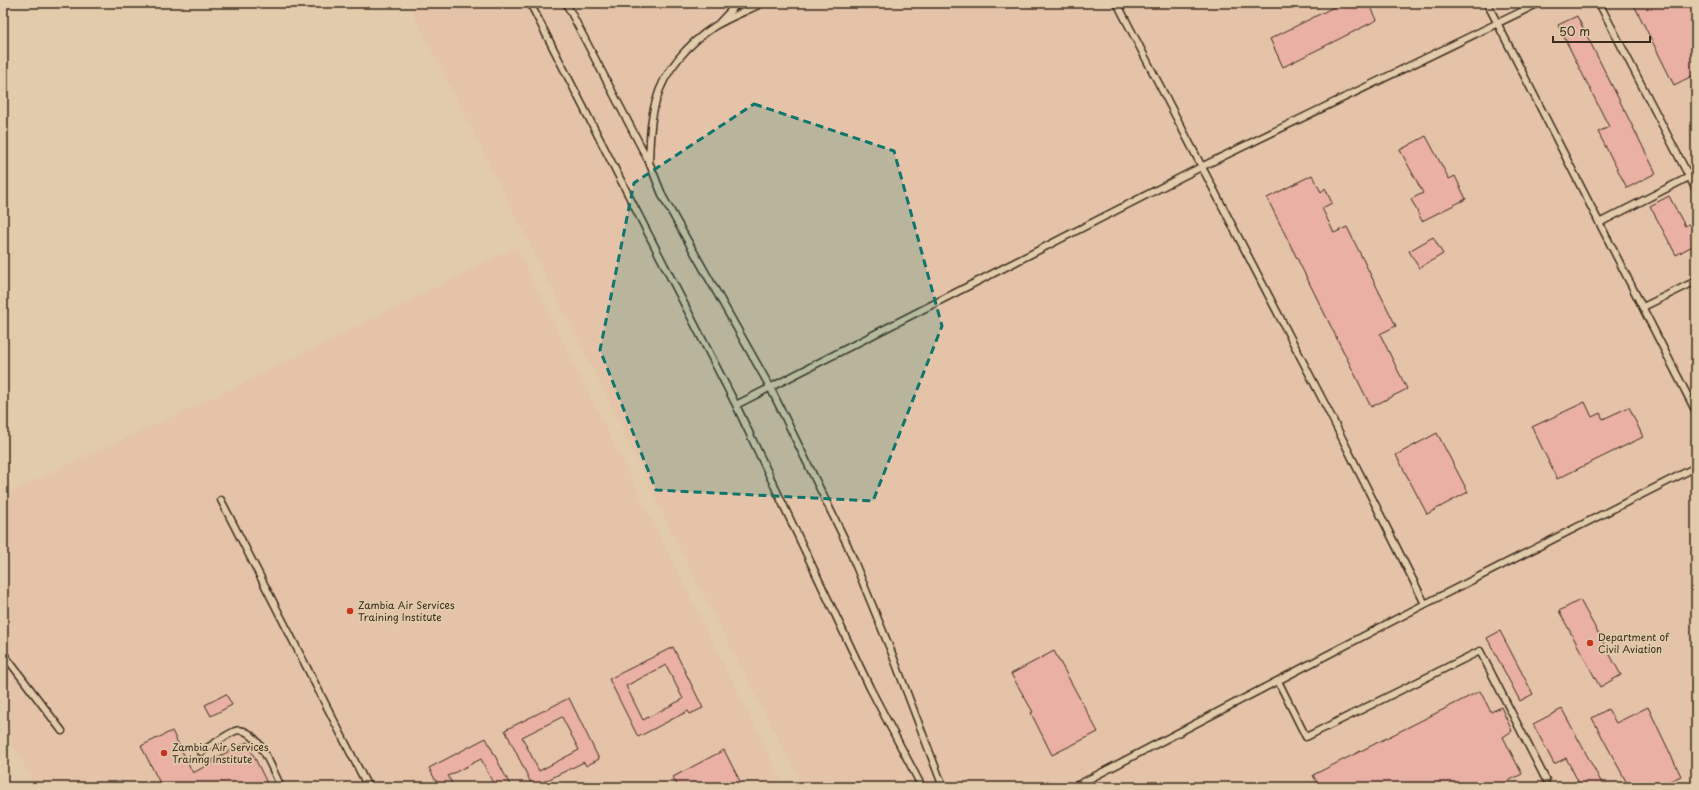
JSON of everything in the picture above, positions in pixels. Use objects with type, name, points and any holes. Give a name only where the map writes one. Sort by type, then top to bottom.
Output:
[{"type":"lane","points":[[530,3],[736,405],[870,688],[922,787]]},
{"type":"lane","points":[[566,3],[649,162],[663,197],[770,387],[847,544],[894,658],[943,787]]},
{"type":"lane","points":[[649,162],[651,130],[656,101],[664,79],[684,51],[715,26],[736,6],[736,3]]},
{"type":"lane","points":[[715,26],[762,3]]},
{"type":"lane","points":[[1117,3],[1330,414],[1425,604]]},
{"type":"lane","points":[[1487,3],[1696,412]]},
{"type":"lane","points":[[736,405],[1202,167],[1498,25],[1539,3]]},
{"type":"lane","points":[[1599,3],[1696,190]]},
{"type":"lane","points":[[1599,223],[1689,177]]},
{"type":"lane","points":[[1643,307],[1696,281]]},
{"type":"lane","points":[[1074,787],[1425,604],[1696,467]]},
{"type":"lane","points":[[221,500],[368,787]]},
{"type":"lane","points":[[1278,680],[1306,737],[1480,651],[1546,780]]},
{"type":"lane","points":[[3,653],[62,731]]},
{"type":"lane","points":[[201,752],[236,731],[249,732],[260,744],[281,787]]},
{"type":"highlighted area","points":[[754,104],[894,151],[942,326],[873,501],[656,490],[600,350],[634,183]]},
{"type":"shaded area","points":[[408,3],[1696,3],[1696,787],[803,787],[680,549],[610,403]]},
{"type":"shaded area","name":"Zambia Air Services Training Institute","points":[[516,247],[785,787],[36,787],[3,726],[3,495],[255,378]]},
{"type":"building","points":[[1342,3],[1369,3],[1377,20],[1283,67],[1270,39]]},
{"type":"building","points":[[1633,3],[1696,3],[1696,74],[1674,85]]},
{"type":"building","points":[[1577,16],[1656,173],[1627,188],[1598,132],[1609,127],[1558,25]]},
{"type":"building","points":[[1426,136],[1449,179],[1455,176],[1466,199],[1422,221],[1411,199],[1423,193],[1400,150]]},
{"type":"building","points":[[1312,175],[1321,192],[1325,188],[1332,203],[1322,208],[1334,233],[1347,227],[1396,326],[1380,334],[1407,389],[1371,407],[1267,198]]},
{"type":"building","points":[[1669,196],[1685,226],[1696,220],[1696,244],[1676,255],[1650,206]]},
{"type":"building","points":[[1433,237],[1443,254],[1419,268],[1409,251]]},
{"type":"building","points":[[1585,402],[1592,417],[1600,413],[1603,419],[1629,407],[1643,437],[1557,479],[1532,427]]},
{"type":"building","points":[[1437,433],[1468,492],[1427,514],[1396,455]]},
{"type":"building","name":"Department of Civil Aviation","points":[[1580,600],[1621,675],[1600,687],[1559,611]]},
{"type":"building","points":[[1500,631],[1533,694],[1520,701],[1487,638]]},
{"type":"building","points":[[673,647],[703,708],[690,714],[688,711],[638,737],[609,679]],"holes":[[[666,665],[683,699],[643,720],[626,686]]]},
{"type":"building","points":[[1054,651],[1098,732],[1052,755],[1031,713],[1033,712],[1011,674]]},
{"type":"building","points":[[1480,691],[1491,712],[1501,707],[1512,731],[1503,737],[1522,774],[1496,787],[1319,787],[1313,775]]},
{"type":"building","points":[[226,694],[232,705],[211,716],[205,705]]},
{"type":"building","points":[[569,698],[599,759],[586,766],[584,762],[533,787],[505,730]],"holes":[[[562,717],[579,750],[539,771],[522,737]]]},
{"type":"building","points":[[1648,707],[1681,776],[1657,787],[1629,787],[1592,718],[1608,709],[1616,723]]},
{"type":"building","points":[[1562,709],[1604,787],[1581,787],[1566,758],[1554,764],[1533,724]]},
{"type":"building","name":"Zambia Air Services Trainng Institute","points":[[172,731],[193,773],[213,762],[212,760],[247,742],[269,787],[162,787],[141,746]]},
{"type":"building","points":[[486,738],[511,787],[495,787],[481,759],[448,776],[454,787],[439,787],[429,768]]},
{"type":"building","points":[[724,750],[743,787],[678,787],[673,777]]},
{"type":"place","name":"Zambia Air Services Training Institute","points":[[350,611]]},
{"type":"place","name":"Department of Civil Aviation","points":[[1590,643]]},
{"type":"place","name":"Zambia Air Services Trainng Institute","points":[[164,753]]}]
